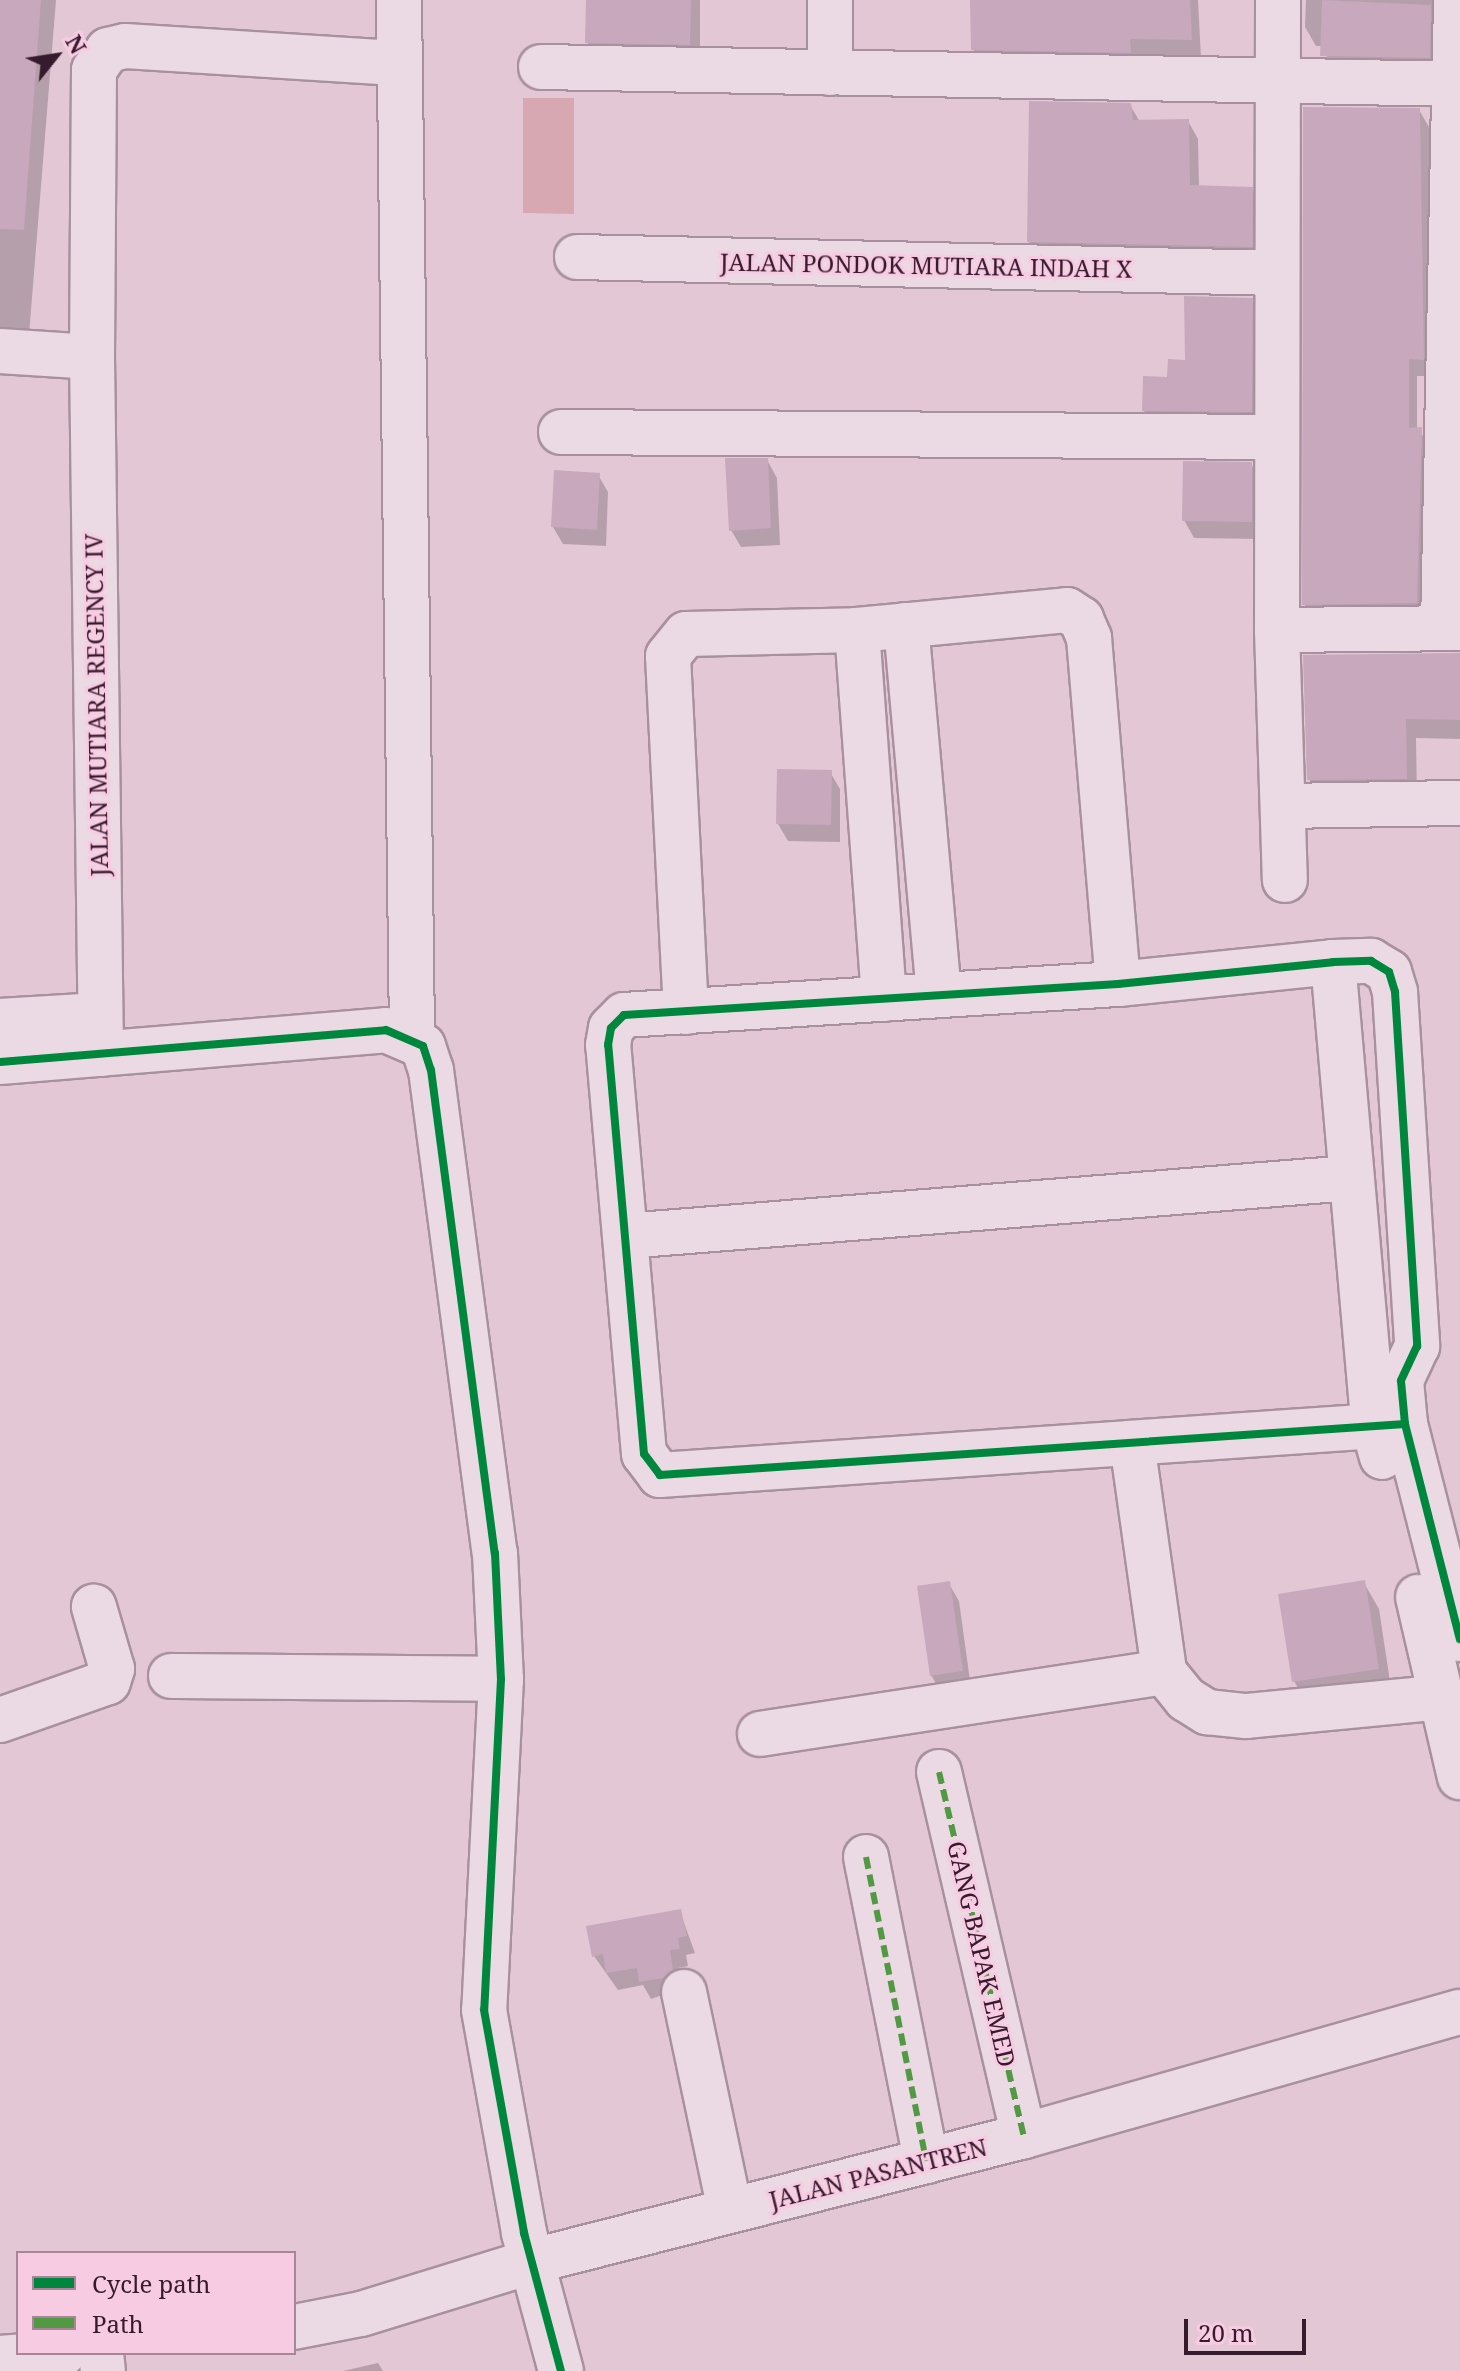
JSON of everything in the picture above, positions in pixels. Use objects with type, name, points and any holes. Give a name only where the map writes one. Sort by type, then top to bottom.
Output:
[{"type":"street","points":[[399,0],[412,1037]]},
{"type":"street","points":[[830,0],[830,73]]},
{"type":"street","points":[[1278,0],[1275,273],[1277,630],[1285,880]]},
{"type":"street","points":[[1277,630],[1451,628],[1456,0]]},
{"type":"street","name":"JALAN MUTIARA REGENCY IV","points":[[100,1034],[92,357],[94,70],[100,59],[125,46],[399,63]]},
{"type":"street","points":[[541,67],[1457,84]]},
{"type":"street","name":"JALAN PONDOK MUTIARA INDAH X","points":[[577,257],[1275,273]]},
{"type":"street","points":[[0,351],[92,357]]},
{"type":"street","points":[[561,432],[1276,437]]},
{"type":"street","points":[[686,1012],[668,656],[686,634],[857,630],[1067,610],[1081,619],[1089,638],[1118,984]]},
{"type":"street","points":[[906,625],[939,995]]},
{"type":"street","points":[[857,630],[884,999]]},
{"type":"street","points":[[1284,806],[1460,803]]},
{"type":"street","points":[[1390,1426],[660,1475],[644,1454],[611,1028],[624,1015],[1118,984],[1333,962],[1371,961],[1389,972],[1395,992],[1417,1346],[1401,1381],[1390,1426],[1460,1639]]},
{"type":"street","points":[[1333,962],[1350,1178],[1390,1426],[1451,1714],[1460,1777]]},
{"type":"street","points":[[0,1021],[100,1034],[386,1030],[412,1037],[423,1046],[434,1086],[495,1553],[501,1679],[484,2010],[533,2261],[561,2371]]},
{"type":"street","points":[[0,1062],[100,1034]]},
{"type":"street","points":[[626,1236],[1350,1178]]},
{"type":"street","points":[[1132,1443],[1164,1672],[1186,1699],[1224,1715],[1451,1714]]},
{"type":"street","points":[[0,1720],[108,1682],[112,1669],[94,1607]]},
{"type":"street","points":[[760,1734],[1164,1672]]},
{"type":"street","points":[[171,1676],[501,1679]]},
{"type":"street","name":"GANG BAPAK EMED","points":[[939,1772],[1024,2136]]},
{"type":"street","points":[[866,1857],[926,2161]]},
{"type":"street","points":[[684,1992],[730,2210]]},
{"type":"street","name":"JALAN PASANTREN","points":[[296,2327],[361,2314],[533,2261],[1024,2136],[1460,2012]]},
{"type":"street","points":[[0,2358],[38,2355]]},
{"type":"shaded area","points":[[523,98],[574,98],[574,214],[523,213]]},
{"type":"building","points":[[0,0],[41,0],[24,230],[0,229]]},
{"type":"building","points":[[586,0],[691,0],[690,45],[585,43]]},
{"type":"building","points":[[970,0],[1190,0],[1192,40],[1130,39],[1131,53],[971,50]]},
{"type":"building","points":[[1322,0],[1431,5],[1430,58],[1320,56]]},
{"type":"building","points":[[1029,101],[1131,103],[1133,120],[1189,119],[1190,185],[1253,187],[1253,247],[1027,242]]},
{"type":"building","points":[[1303,107],[1420,108],[1424,360],[1409,359],[1409,428],[1422,427],[1417,603],[1302,605]]},
{"type":"building","points":[[1184,296],[1253,298],[1252,412],[1142,411],[1143,376],[1167,377],[1168,359],[1185,360]]},
{"type":"building","points":[[725,458],[768,458],[771,528],[729,531]]},
{"type":"building","points":[[1183,461],[1252,462],[1252,522],[1182,521]]},
{"type":"building","points":[[554,470],[600,473],[597,530],[551,527]]},
{"type":"building","points":[[1460,653],[1460,720],[1406,719],[1407,779],[1307,780],[1303,655]]},
{"type":"building","points":[[777,769],[832,770],[831,825],[776,824]]},
{"type":"building","points":[[1365,1580],[1379,1669],[1292,1682],[1278,1594]]},
{"type":"building","points":[[950,1581],[963,1671],[930,1676],[917,1586]]},
{"type":"building","points":[[681,1909],[687,1936],[678,1938],[680,1949],[670,1950],[673,1970],[664,1978],[639,1982],[637,1968],[606,1973],[603,1954],[592,1957],[586,1926]]},
{"type":"marked path","points":[[939,1772],[1024,2136]]},
{"type":"marked path","points":[[866,1857],[926,2161]]},
{"type":"cycle path","points":[[1405,1424],[660,1475],[644,1454],[608,1045],[611,1028],[624,1015],[1118,984],[1333,962],[1371,961],[1389,972],[1395,992],[1417,1346],[1401,1381],[1405,1424],[1460,1639]]},
{"type":"cycle path","points":[[0,1062],[386,1030],[423,1046],[431,1070],[495,1553],[501,1679],[484,2010],[524,2233],[561,2371]]}]
